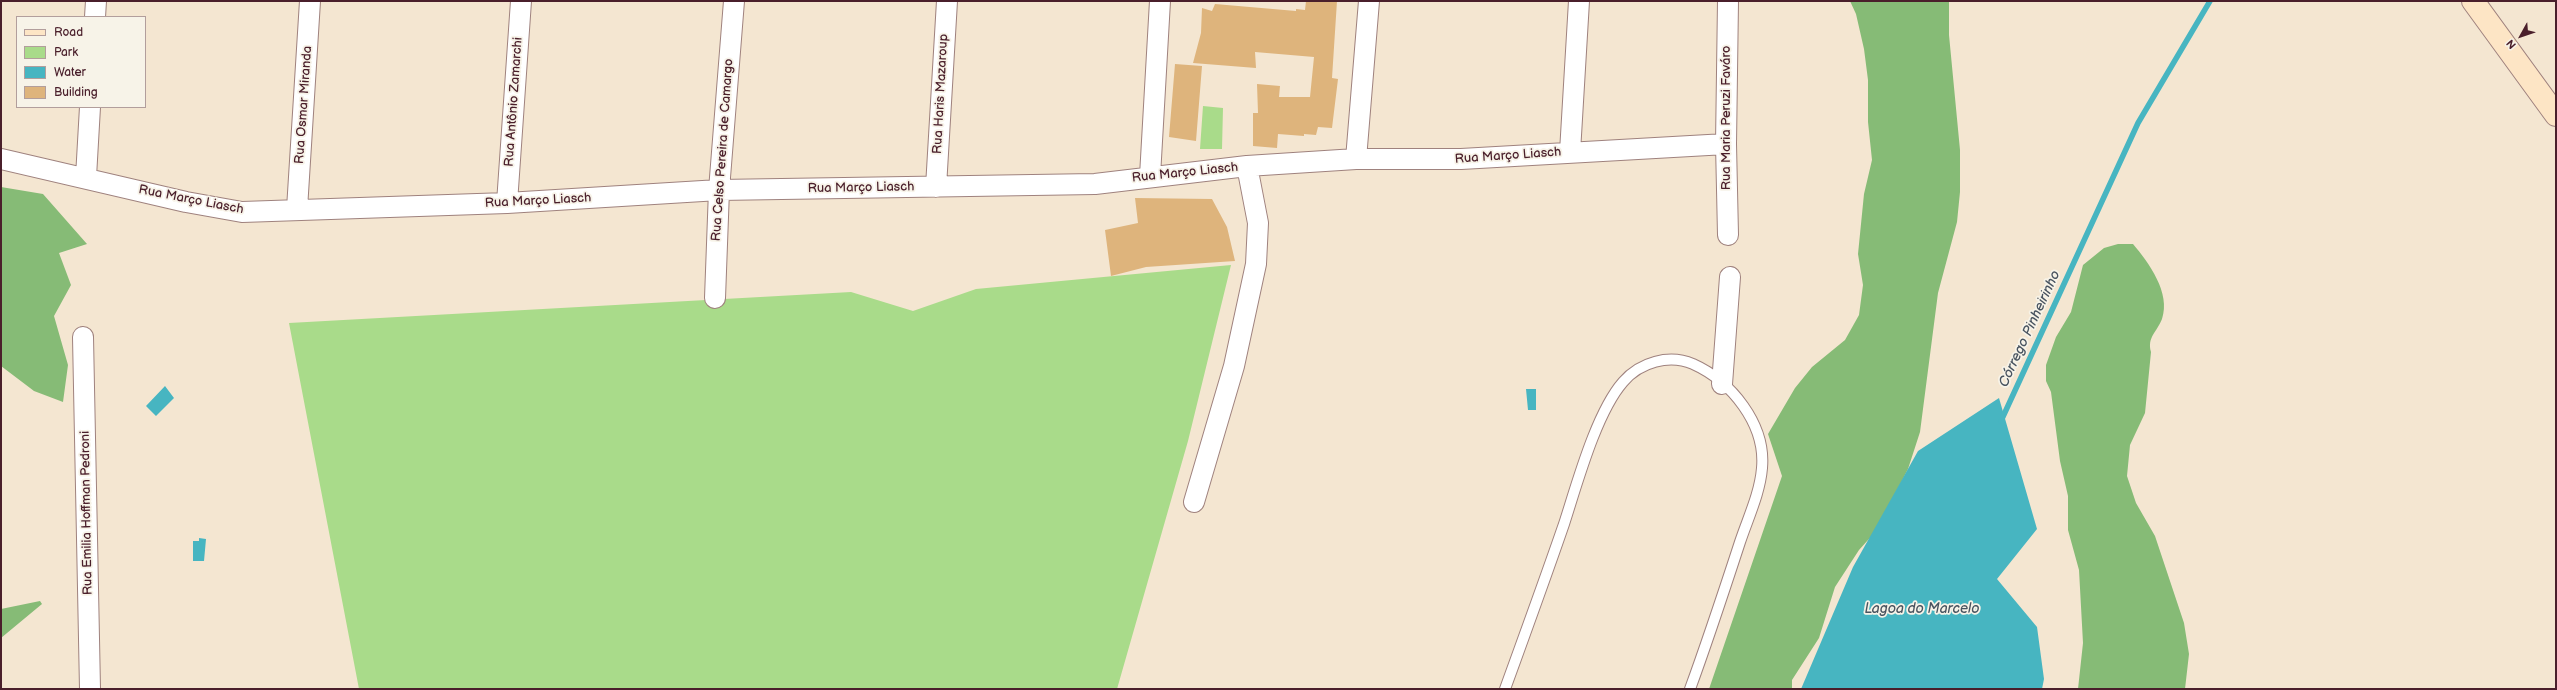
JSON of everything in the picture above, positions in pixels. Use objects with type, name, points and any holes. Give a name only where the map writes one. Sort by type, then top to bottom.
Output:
[{"type":"street","points":[[95,16],[96,1]]},
{"type":"street","name":"Rua Osmar Miranda","points":[[297,209],[310,1]]},
{"type":"street","name":"Rua Antônio Zamarchi","points":[[507,203],[521,1]]},
{"type":"street","name":"Rua Celso Pereira de Camargo","points":[[715,298],[719,190],[734,1]]},
{"type":"street","name":"Rua Haris Mazaroup","points":[[936,187],[946,1]]},
{"type":"street","points":[[1150,176],[1160,1]]},
{"type":"street","points":[[1356,159],[1369,1]]},
{"type":"street","points":[[1570,152],[1579,1]]},
{"type":"street","name":"Rua Maria Peruzi Faváro","points":[[1728,1],[1726,144],[1728,235]]},
{"type":"street","points":[[2473,1],[2556,115]]},
{"type":"street","points":[[86,177],[90,108]]},
{"type":"street","name":"Rua Março Liasch","points":[[1,159],[86,177],[186,202],[242,212],[507,203],[719,190],[1095,184],[1150,176],[1247,166],[1356,159],[1461,160],[1570,152],[1726,144]]},
{"type":"street","points":[[1194,502],[1234,366],[1256,264],[1258,223],[1247,166]]},
{"type":"street","points":[[1722,384],[1730,277]]},
{"type":"street","name":"Rua Emilia Hoffman Pedroni","points":[[83,337],[90,689]]},
{"type":"lane","points":[[1506,689],[1572,497],[1599,424],[1615,392],[1624,380],[1641,366],[1667,360],[1689,363],[1707,370],[1740,399],[1758,436],[1762,466],[1753,502],[1690,689]]},
{"type":"green space","points":[[1850,1],[1949,1],[1949,35],[1960,150],[1960,192],[1957,222],[1938,293],[1920,432],[1908,469],[1877,530],[1859,550],[1835,587],[1819,638],[1792,680],[1792,689],[1709,689],[1782,476],[1768,434],[1795,388],[1812,367],[1845,340],[1859,315],[1863,285],[1858,254],[1864,194],[1872,160],[1868,122],[1868,80],[1864,49],[1856,14]]},
{"type":"green space","points":[[1203,106],[1223,108],[1222,149],[1200,149]]},
{"type":"green space","points":[[1,187],[43,194],[87,244],[59,253],[71,285],[54,316],[68,365],[63,402],[34,391],[1,366]]},
{"type":"green space","points":[[2118,244],[2133,244],[2152,269],[2164,299],[2162,319],[2150,342],[2151,352],[2145,413],[2130,445],[2127,476],[2136,503],[2155,536],[2184,623],[2189,654],[2185,689],[2078,689],[2083,643],[2079,570],[2068,530],[2068,496],[2060,461],[2051,392],[2046,381],[2046,365],[2056,337],[2071,312],[2083,265],[2104,248]]},
{"type":"green space","points":[[1231,265],[1188,441],[1117,689],[359,689],[289,323],[851,292],[913,311],[976,289]]},
{"type":"green space","points":[[40,601],[42,604],[1,638],[1,609]]},
{"type":"water","points":[[165,386],[174,398],[156,416],[146,406]]},
{"type":"water","points":[[1526,389],[1536,389],[1536,410],[1528,410]]},
{"type":"water","name":"Lagoa do Marcelo","points":[[1999,398],[2037,529],[1997,579],[2037,627],[2044,679],[2042,689],[1801,689],[1853,567],[1918,451]]},
{"type":"water","points":[[199,538],[206,539],[204,561],[193,561],[193,541],[199,541]]},
{"type":"building","points":[[1306,1],[1337,1],[1332,78],[1338,79],[1332,128],[1318,127],[1316,135],[1304,134],[1304,136],[1278,134],[1277,148],[1253,146],[1253,113],[1258,113],[1257,84],[1280,86],[1279,97],[1310,97],[1314,57],[1255,52],[1256,68],[1193,63],[1201,33],[1202,8],[1212,11],[1215,4],[1296,11],[1296,9],[1305,10]]},
{"type":"building","points":[[1175,64],[1202,66],[1196,141],[1169,137]]},
{"type":"building","points":[[1135,198],[1212,199],[1227,227],[1235,261],[1146,267],[1111,276],[1105,230],[1138,223]]},
{"type":"waterway","name":"Córrego Pinheirinho","points":[[2001,421],[2138,123],[2210,1]]}]
